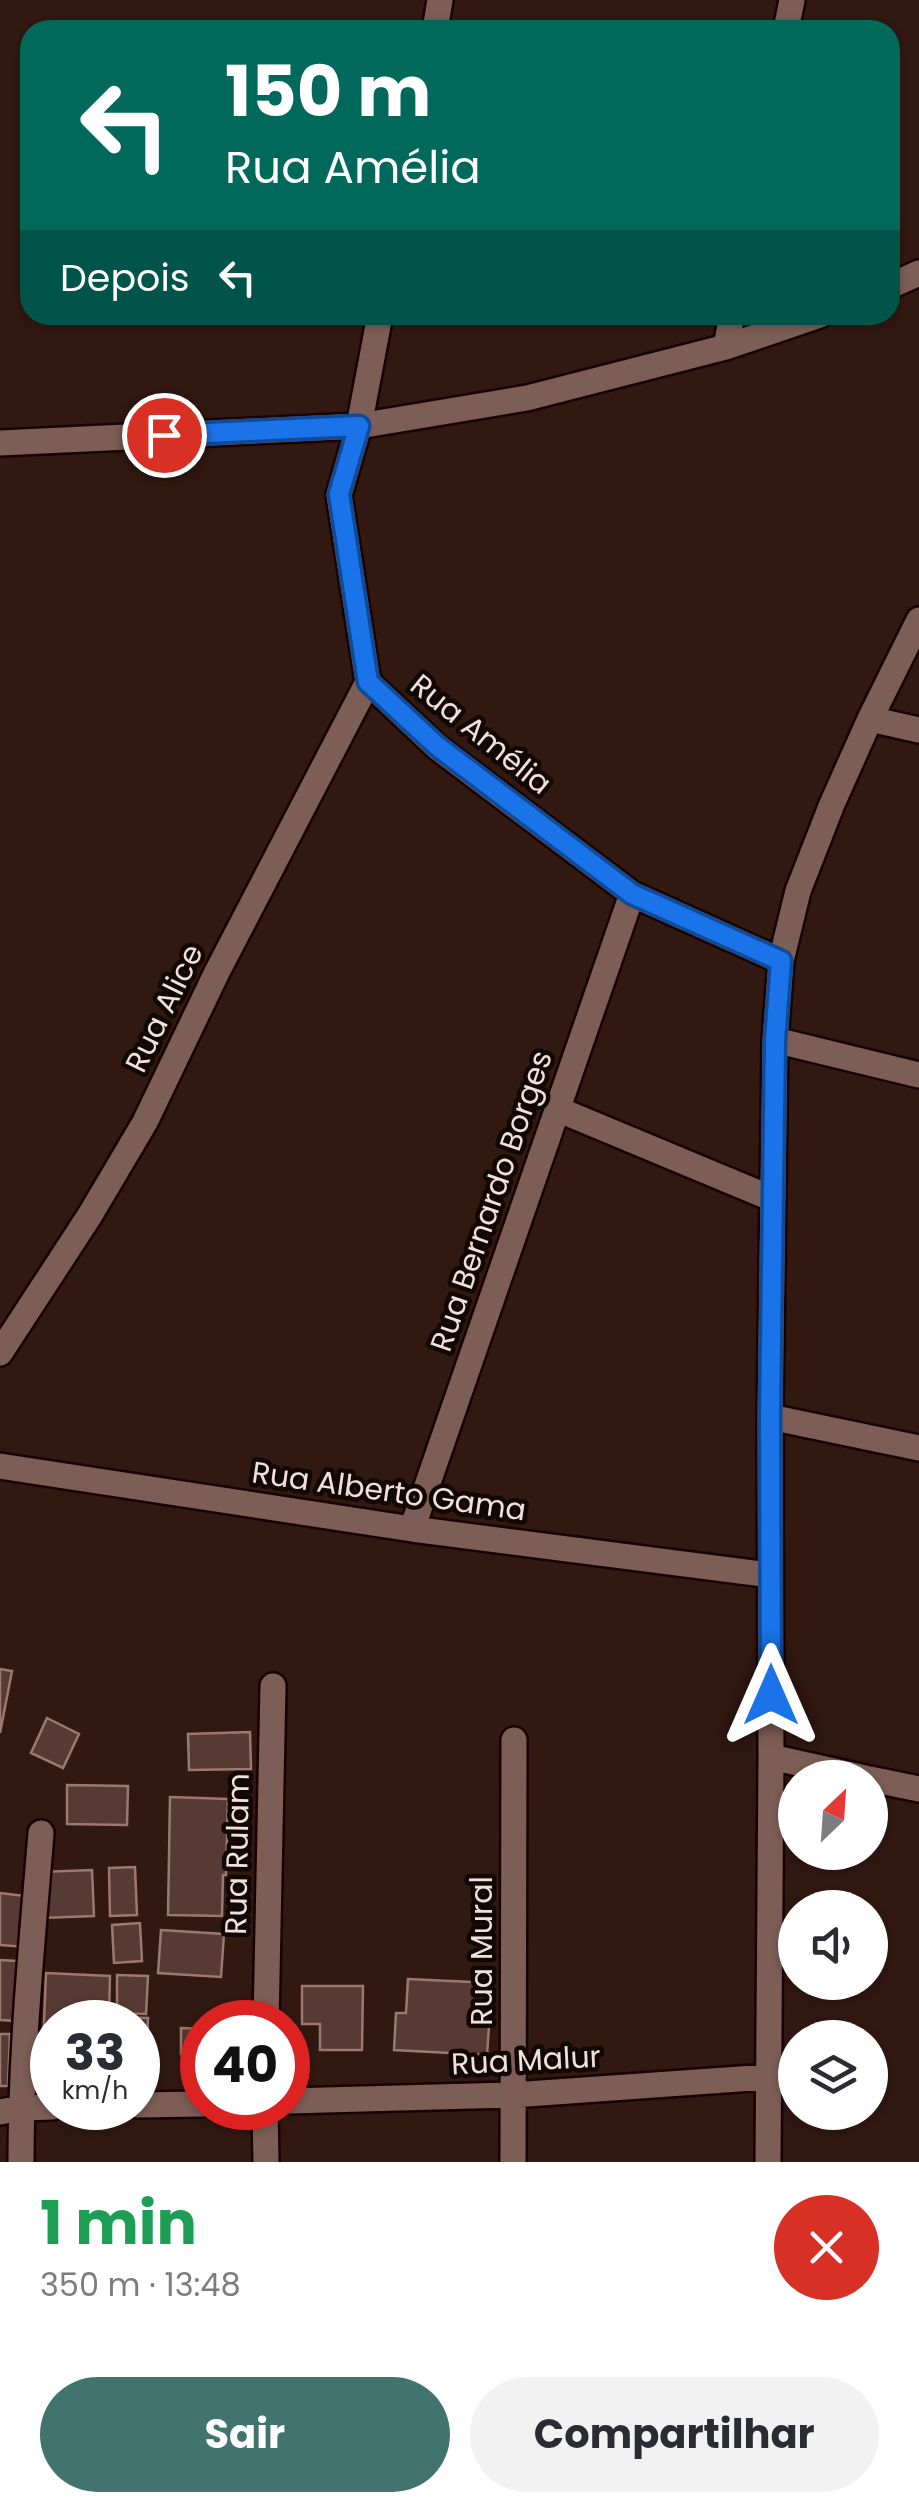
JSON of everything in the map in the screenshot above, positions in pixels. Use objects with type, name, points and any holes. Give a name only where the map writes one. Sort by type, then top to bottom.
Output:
[{"type":"street","points":[[359,426],[378,325]]},
{"type":"street","points":[[726,347],[730,325]]},
{"type":"street","points":[[0,444],[359,426],[527,398],[726,347],[791,325]]},
{"type":"street","name":"Rua Amélia","points":[[359,426],[339,494],[368,682],[437,746],[632,894],[781,961]]},
{"type":"street","points":[[768,2162],[770,1417],[775,1040],[781,961],[798,890],[832,804],[919,620]]},
{"type":"street","name":"Rua Alice","points":[[0,1353],[145,1122],[217,972],[368,682]]},
{"type":"street","points":[[870,719],[919,730]]},
{"type":"street","name":"Rua Bernardo Borges","points":[[412,1529],[632,894]]},
{"type":"street","points":[[775,1040],[919,1075]]},
{"type":"street","points":[[557,1109],[774,1199]]},
{"type":"street","points":[[770,1417],[919,1448]]},
{"type":"street","name":"Rua Alberto Gama","points":[[0,1466],[412,1529],[770,1575]]},
{"type":"street","name":"Rua Rulam","points":[[266,2000],[272,1686]]},
{"type":"street","name":"Rua Mural","points":[[513,2162],[514,1740]]},
{"type":"street","points":[[772,1757],[786,1760]]},
{"type":"street","points":[[888,1782],[919,1789]]},
{"type":"street","points":[[20,2162],[10,2110],[41,1834]]},
{"type":"street","name":"Rua Malur","points":[[310,2100],[513,2094],[768,2077]]},
{"type":"street","points":[[265,2130],[266,2162]]},
{"type":"building","points":[[0,1669],[12,1671],[0,1733]]},
{"type":"building","points":[[47,1718],[79,1734],[63,1768],[31,1753]]},
{"type":"building","points":[[250,1732],[251,1769],[189,1770],[188,1734]]},
{"type":"building","points":[[67,1785],[128,1786],[127,1825],[67,1824]]},
{"type":"building","points":[[170,1797],[228,1799],[222,1916],[168,1915]]},
{"type":"building","points":[[135,1867],[137,1915],[110,1916],[109,1868]]},
{"type":"building","points":[[92,1870],[94,1916],[42,1918],[41,1872]]},
{"type":"building","points":[[0,1893],[33,1897],[27,1947],[0,1945]]},
{"type":"building","points":[[140,1923],[142,1961],[114,1963],[112,1925]]},
{"type":"building","points":[[161,1930],[224,1934],[221,1977],[158,1973]]},
{"type":"building","points":[[0,1960],[17,1961],[15,2021],[0,2020]]},
{"type":"building","points":[[46,1973],[110,1976],[109,2000],[45,2000]]},
{"type":"building","points":[[117,1975],[148,1976],[147,2000],[117,2000]]},
{"type":"building","points":[[408,1979],[492,1983],[487,2055],[394,2050],[396,2013],[406,2013]]},
{"type":"building","points":[[302,1986],[363,1986],[362,2050],[320,2050],[320,2024],[310,2024],[310,2000],[302,2000]]},
{"type":"building","points":[[0,2034],[10,2034],[8,2086],[0,2086]]},
{"type":"route","points":[[164,435],[359,426],[339,494],[368,682],[437,746],[632,894],[781,961],[775,1040],[771,1695]]}]
